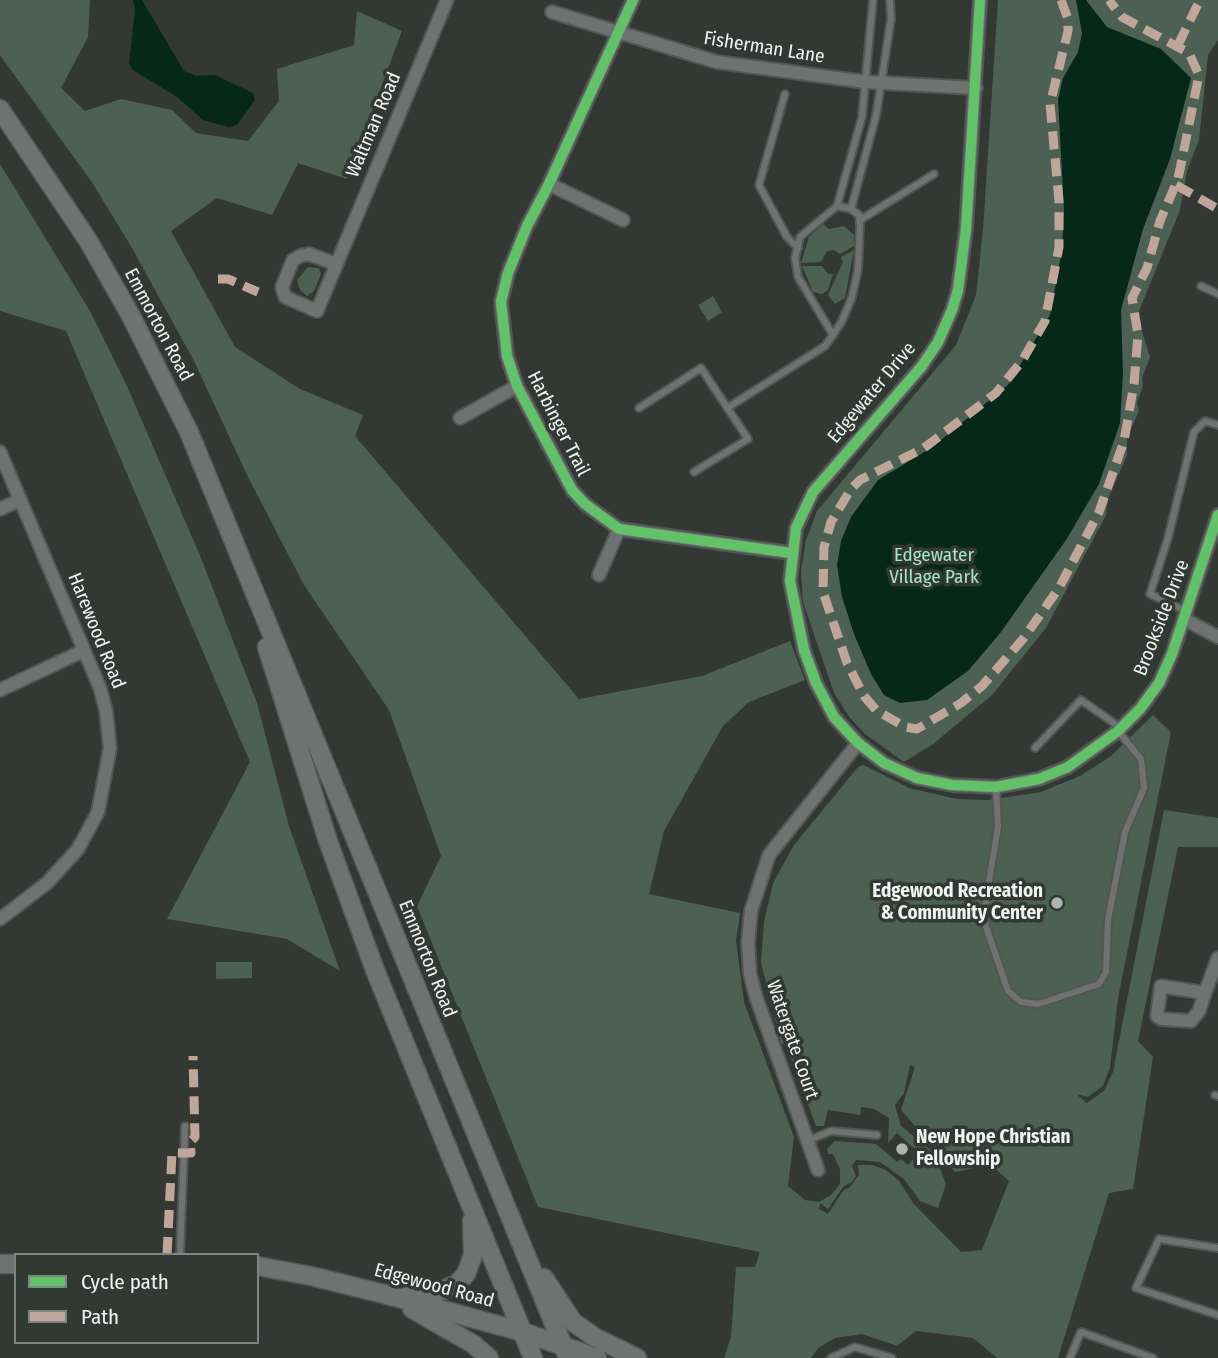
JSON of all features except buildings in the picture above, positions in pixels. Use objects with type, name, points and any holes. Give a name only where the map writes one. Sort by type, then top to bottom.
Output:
[{"type":"main road","name":"Emmorton Road","points":[[0,109],[74,219],[131,316],[189,432],[565,1352]]},
{"type":"main road","name":"Emmorton Road","points":[[248,576],[262,633],[328,841],[375,970],[533,1358]]},
{"type":"main road","points":[[384,1294],[433,1294],[457,1284],[466,1274],[471,1266],[474,1242],[470,1198]]},
{"type":"main road","points":[[519,1238],[573,1322],[596,1339],[637,1358]]},
{"type":"main road","name":"Edgewood Road","points":[[259,1266],[384,1294],[523,1332],[565,1352],[597,1358]]},
{"type":"main road","points":[[384,1294],[473,1344],[489,1358]]},
{"type":"street","name":"Waltman Road","points":[[336,264],[309,254],[293,260],[282,287],[285,297],[317,311],[447,0]]},
{"type":"street","name":"Harbinger Trail","points":[[634,0],[523,235],[501,302],[502,330],[517,386],[572,490],[585,504],[619,529],[791,553]]},
{"type":"street","name":"Edgewater Drive","points":[[858,743],[834,717],[804,650],[790,581],[791,553],[796,528],[813,492],[922,366],[952,310],[963,259],[980,0]]},
{"type":"street","name":"Fisherman Lane","points":[[552,12],[619,35],[717,62],[866,82],[976,88]]},
{"type":"street","points":[[549,184],[623,220]]},
{"type":"street","points":[[460,418],[517,386]]},
{"type":"street","name":"Harewood Road","points":[[0,452],[100,688],[109,730],[108,772],[98,812],[78,849],[26,901],[0,919]]},
{"type":"street","points":[[0,509],[20,500]]},
{"type":"street","name":"Brookside Drive","points":[[858,743],[884,763],[917,778],[952,785],[996,787],[1039,779],[1068,767],[1120,729],[1140,709],[1159,682],[1217,520]]},
{"type":"street","points":[[599,575],[619,529]]},
{"type":"street","points":[[1185,615],[1218,637]]},
{"type":"street","points":[[0,690],[83,651]]},
{"type":"street","name":"Watergate Court","points":[[818,1170],[768,1036],[750,974],[751,911],[769,855],[858,743]]},
{"type":"street","points":[[1205,993],[1218,958]]},
{"type":"lane","points":[[832,335],[798,277],[795,258],[800,237],[837,206],[862,117],[873,0]]},
{"type":"lane","points":[[851,209],[876,116],[891,19],[890,0]]},
{"type":"lane","points":[[785,94],[759,185],[760,193],[787,237],[798,248]]},
{"type":"lane","points":[[860,220],[934,174]]},
{"type":"lane","points":[[727,408],[825,346],[832,335],[852,297],[861,246],[859,215],[851,209],[837,206]]},
{"type":"lane","points":[[1201,286],[1218,294]]},
{"type":"lane","points":[[639,408],[701,368],[748,439],[694,472]]},
{"type":"lane","points":[[1185,615],[1150,594],[1168,538],[1194,432],[1205,421],[1218,425]]},
{"type":"lane","points":[[996,787],[998,827],[983,918],[1008,991],[1021,1002],[1038,1004],[1098,984],[1106,972],[1108,920],[1125,832],[1144,788],[1141,759],[1120,729],[1081,700],[1035,748]]},
{"type":"lane","points":[[180,1253],[185,1126]]},
{"type":"lane","points":[[807,1141],[831,1131],[877,1135]]},
{"type":"lane","points":[[1218,1248],[1159,1239],[1136,1288],[1218,1315]]},
{"type":"lane","points":[[1070,1358],[1081,1332],[1153,1358]]},
{"type":"lane","points":[[831,1358],[855,1347],[892,1358]]},
{"type":"green space","points":[[0,0],[90,0],[88,37],[61,88],[85,111],[121,99],[172,110],[196,133],[248,141],[279,101],[277,69],[354,45],[357,11],[402,31],[347,179],[298,163],[272,215],[217,198],[171,231],[235,347],[300,389],[363,415],[355,436],[579,699],[702,676],[790,641],[805,680],[749,702],[723,726],[664,831],[649,894],[740,913],[736,940],[744,1002],[794,1137],[788,1186],[805,1200],[819,1202],[831,1195],[840,1184],[840,1169],[833,1154],[828,1154],[827,1149],[835,1141],[876,1144],[897,1162],[901,1159],[908,1165],[919,1153],[897,1133],[888,1143],[889,1118],[874,1109],[861,1107],[860,1115],[828,1110],[824,1126],[816,1126],[786,1045],[781,1043],[761,962],[764,922],[773,883],[794,845],[858,767],[864,765],[909,788],[957,799],[987,800],[1041,792],[1080,776],[1111,756],[1153,715],[1171,732],[1118,998],[1110,1068],[1103,1086],[1088,1097],[1076,1094],[1087,1103],[1104,1091],[1113,1072],[1164,810],[1218,818],[1218,847],[1178,847],[1138,1041],[1153,1057],[1133,1189],[1109,1193],[1058,1358],[997,1358],[973,1338],[916,1331],[897,1346],[862,1334],[835,1338],[818,1348],[811,1358],[724,1358],[731,1337],[736,1267],[755,1267],[760,1252],[538,1207],[417,906],[441,856],[389,710],[304,585],[248,477],[194,361],[132,248],[93,184],[0,55]],"holes":[[[910,1065],[915,1067],[901,1110],[955,1172],[991,1165],[1009,1181],[982,1250],[961,1252],[913,1203],[899,1181],[886,1170],[872,1165],[858,1165],[859,1175],[850,1187],[843,1191],[828,1214],[819,1209],[820,1203],[828,1209],[843,1187],[853,1181],[856,1176],[852,1166],[856,1160],[880,1162],[904,1179],[920,1201],[938,1208],[946,1184],[939,1166],[932,1151],[901,1126],[895,1105],[904,1093]]]},
{"type":"green space","name":"Edgewater Village Park","points":[[998,0],[1218,0],[1218,40],[1208,55],[1199,140],[1187,171],[1180,210],[1137,316],[1150,357],[1142,378],[1143,386],[1137,403],[1139,411],[1127,438],[1127,455],[1108,499],[1106,515],[1046,628],[992,695],[933,744],[904,762],[865,734],[850,718],[834,693],[803,602],[801,571],[806,540],[817,511],[956,345],[976,295]]},
{"type":"green space","points":[[0,164],[90,311],[127,386],[201,558],[257,703],[289,826],[340,971],[287,939],[167,919],[250,762],[66,331],[0,311]]},
{"type":"green space","points":[[823,224],[829,229],[844,226],[854,235],[854,246],[840,254],[834,250],[827,251],[821,262],[801,263],[809,237]]},
{"type":"green space","points":[[854,250],[845,298],[835,304],[828,295],[843,262],[841,257]]},
{"type":"green space","points":[[802,266],[822,266],[828,274],[833,274],[828,290],[822,294],[813,292]]},
{"type":"green space","points":[[308,267],[319,268],[321,274],[314,291],[307,296],[300,290],[297,280]]},
{"type":"green space","points":[[713,296],[722,312],[708,321],[698,305]]},
{"type":"green space","points":[[216,962],[252,962],[252,978],[216,979]]},
{"type":"shaded area","points":[[133,0],[142,0],[184,71],[196,76],[215,75],[253,93],[255,100],[237,125],[229,127],[203,120],[177,97],[133,70],[129,64],[135,10]]},
{"type":"shaded area","points":[[1076,0],[1086,0],[1107,27],[1161,49],[1191,78],[1170,159],[1143,229],[1121,310],[1123,374],[1120,423],[1099,484],[1066,540],[1001,632],[968,671],[927,700],[900,703],[884,695],[871,674],[854,634],[842,597],[837,565],[841,541],[851,517],[878,480],[931,448],[1008,385],[1050,315],[1062,250],[1064,210],[1058,100],[1063,78],[1078,52],[1082,33]]},
{"type":"marked path","points":[[1061,0],[1068,19],[1068,31],[1050,104],[1059,201],[1059,247],[1045,321],[1022,361],[996,393],[924,448],[860,480],[851,489],[831,522],[824,547],[823,592],[847,663],[864,696],[876,710],[905,727],[917,729],[961,703],[982,686],[1023,639],[1059,588],[1099,512],[1124,441],[1134,384],[1138,334],[1132,298],[1147,268],[1160,221],[1178,179],[1199,75],[1189,53],[1122,17],[1109,0]]},
{"type":"marked path","points":[[1178,45],[1200,0]]},
{"type":"marked path","points":[[1176,185],[1218,209]]},
{"type":"marked path","points":[[218,279],[228,279],[258,292]]},
{"type":"marked path","points":[[167,1253],[172,1153],[191,1153],[190,1142],[195,1137],[193,1056]]},
{"type":"cycle path","points":[[633,0],[527,226],[508,273],[501,302],[507,356],[517,386],[572,490],[585,504],[619,529],[791,553]]},
{"type":"cycle path","points":[[980,0],[966,229],[958,290],[952,310],[938,342],[922,366],[813,492],[796,528],[790,581],[804,650],[816,683],[834,717],[858,743],[884,763],[917,778],[952,785],[996,787],[1039,779],[1068,767],[1118,731],[1140,709],[1159,683],[1172,654],[1218,515]]},
{"type":"place","name":"Edgewood Recreation & Community Center","points":[[1057,903]]},
{"type":"place","name":"New Hope Christian Fellowship","points":[[902,1149]]}]
